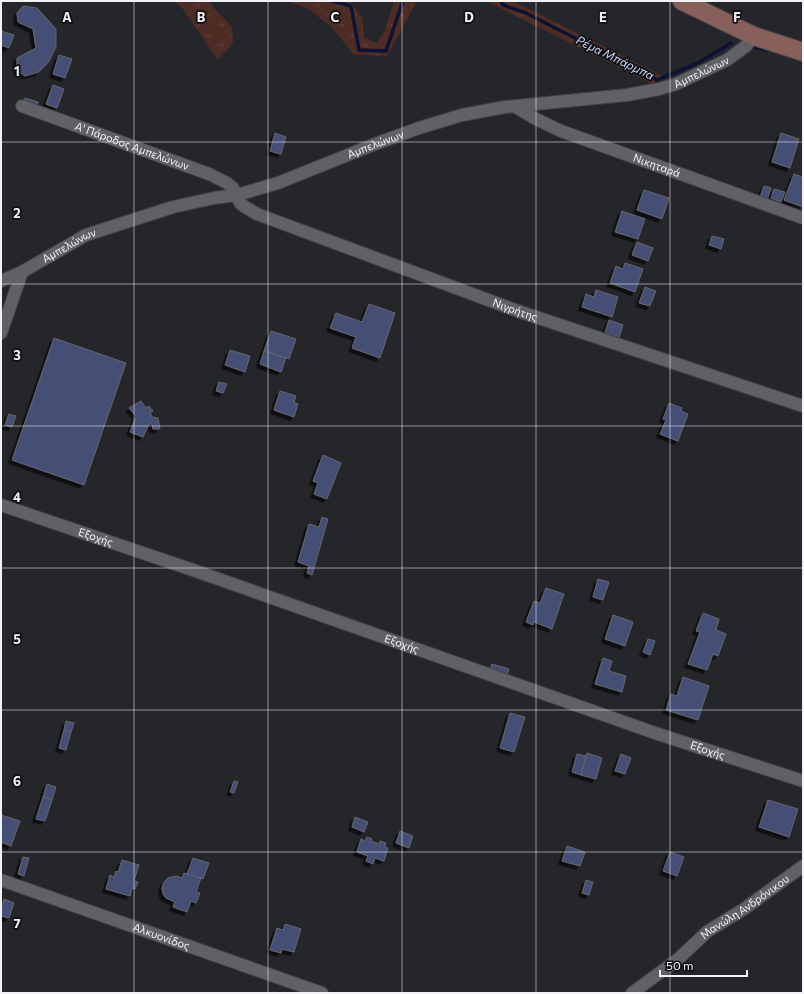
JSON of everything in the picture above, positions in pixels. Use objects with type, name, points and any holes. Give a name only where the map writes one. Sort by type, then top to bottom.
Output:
[{"type":"main road","points":[[682,1],[754,36],[803,52]]},
{"type":"street","name":"Αμπελώνων","points":[[1,281],[22,272],[86,235],[173,207],[214,198],[237,195],[278,183],[419,128],[462,115],[514,106],[627,95],[676,84],[727,60],[746,46],[754,36]]},
{"type":"street","name":"Α' Πάροδος Αμπελώνων","points":[[22,106],[209,174],[227,183],[233,188],[237,195]]},
{"type":"street","name":"Νικηταρά","points":[[514,106],[561,131],[803,218]]},
{"type":"street","name":"Νιγρήτης","points":[[237,195],[240,202],[245,207],[257,214],[518,311],[803,406]]},
{"type":"street","points":[[1,332],[22,272]]},
{"type":"street","name":"Εξοχής","points":[[1,505],[201,573],[655,733],[803,781]]},
{"type":"street","name":"Μανώλη Ανδρόνικου","points":[[632,993],[677,960],[708,931],[744,910],[803,866]]},
{"type":"street","name":"Αλκυονίδος","points":[[1,880],[322,993]]},
{"type":"green space","points":[[174,1],[210,1],[214,8],[232,27],[233,43],[218,60],[183,9]]},
{"type":"green space","points":[[286,1],[350,1],[362,18],[364,38],[377,43],[385,30],[394,1],[417,1],[387,56],[353,54],[332,27],[307,8]]},
{"type":"green space","points":[[486,1],[513,1],[664,77],[652,84]]},
{"type":"building","points":[[23,6],[37,8],[56,29],[56,47],[48,63],[39,72],[25,76],[17,70],[17,58],[36,48],[33,29],[18,22],[17,13]]},
{"type":"building","points":[[1,31],[14,35],[9,48],[1,45]]},
{"type":"building","points":[[59,55],[72,59],[65,78],[53,74]]},
{"type":"building","points":[[53,85],[64,89],[57,108],[46,104]]},
{"type":"building","points":[[25,98],[38,102],[36,108],[23,104]]},
{"type":"building","points":[[275,133],[286,137],[281,154],[270,151]]},
{"type":"building","points":[[781,133],[799,139],[790,168],[772,162]]},
{"type":"building","points":[[794,174],[803,177],[803,207],[784,200]]},
{"type":"building","points":[[764,186],[771,188],[767,200],[760,197]]},
{"type":"building","points":[[774,189],[785,192],[781,202],[771,198]]},
{"type":"building","points":[[644,190],[669,198],[662,219],[637,210]]},
{"type":"building","points":[[622,211],[645,219],[638,239],[615,232]]},
{"type":"building","points":[[712,236],[724,239],[721,249],[709,245]]},
{"type":"building","points":[[637,242],[653,248],[648,261],[632,255]]},
{"type":"building","points":[[625,263],[643,269],[635,292],[610,283],[616,266],[623,269]]},
{"type":"building","points":[[645,287],[656,291],[650,306],[639,303]]},
{"type":"building","points":[[596,290],[618,297],[612,317],[582,307],[586,294],[594,297]]},
{"type":"building","points":[[369,304],[395,313],[380,358],[352,348],[356,337],[330,328],[336,313],[362,322]]},
{"type":"building","points":[[609,320],[623,325],[619,338],[605,333]]},
{"type":"building","points":[[271,331],[296,339],[289,359],[264,351]]},
{"type":"building","points":[[54,338],[126,363],[84,485],[12,460]]},
{"type":"building","points":[[230,350],[250,356],[245,372],[225,365]]},
{"type":"building","points":[[264,351],[286,358],[281,372],[260,364]]},
{"type":"building","points":[[219,382],[227,384],[223,393],[216,391]]},
{"type":"building","points":[[280,391],[296,396],[294,402],[298,404],[294,417],[274,410]]},
{"type":"building","points":[[141,401],[146,408],[149,406],[153,411],[150,413],[152,417],[158,418],[160,429],[153,429],[152,424],[149,424],[143,437],[130,432],[136,416],[129,408]]},
{"type":"building","points":[[669,403],[682,408],[681,411],[688,414],[678,441],[660,434],[666,420],[663,419]]},
{"type":"building","points":[[9,414],[16,416],[12,427],[5,425]]},
{"type":"building","points":[[323,455],[341,463],[327,499],[314,494],[318,483],[313,481]]},
{"type":"building","points":[[322,517],[328,519],[312,575],[307,573],[309,566],[298,562],[309,524],[319,527]]},
{"type":"building","points":[[598,579],[609,582],[603,600],[593,597]]},
{"type":"building","points":[[546,588],[564,594],[552,629],[534,622],[533,625],[526,622],[534,601],[540,603]]},
{"type":"building","points":[[703,613],[719,619],[716,630],[726,634],[718,656],[713,654],[707,670],[688,664],[700,632],[696,631]]},
{"type":"building","points":[[613,615],[633,622],[625,646],[605,639]]},
{"type":"building","points":[[648,639],[655,641],[650,655],[643,652]]},
{"type":"building","points":[[603,658],[612,661],[609,671],[626,676],[622,692],[595,684]]},
{"type":"building","points":[[492,664],[509,669],[507,675],[490,670]]},
{"type":"building","points":[[683,677],[709,686],[698,720],[666,710],[671,694],[677,696]]},
{"type":"building","points":[[510,713],[525,717],[514,752],[500,748]]},
{"type":"building","points":[[66,721],[74,723],[71,732],[64,730]]},
{"type":"building","points":[[64,730],[71,732],[66,750],[59,748]]},
{"type":"building","points":[[587,753],[602,758],[596,779],[581,775]]},
{"type":"building","points":[[577,754],[586,756],[581,775],[572,772]]},
{"type":"building","points":[[621,754],[631,758],[625,774],[615,771]]},
{"type":"building","points":[[234,781],[238,782],[234,793],[230,792]]},
{"type":"building","points":[[47,784],[56,787],[52,800],[43,797]]},
{"type":"building","points":[[43,797],[52,800],[45,821],[36,819]]},
{"type":"building","points":[[768,800],[798,809],[789,837],[759,827]]},
{"type":"building","points":[[1,815],[20,821],[11,846],[1,842]]},
{"type":"building","points":[[355,817],[368,822],[364,832],[352,827]]},
{"type":"building","points":[[400,831],[413,836],[409,848],[396,843]]},
{"type":"building","points":[[367,837],[372,839],[371,841],[379,844],[380,841],[386,843],[385,847],[388,848],[384,861],[375,858],[373,864],[366,861],[368,856],[357,852],[361,839],[365,841]]},
{"type":"building","points":[[567,846],[585,852],[580,866],[562,861]]},
{"type":"building","points":[[670,852],[684,857],[677,876],[663,871]]},
{"type":"building","points":[[23,857],[29,858],[24,876],[18,874]]},
{"type":"building","points":[[193,858],[209,863],[203,879],[187,874]]},
{"type":"building","points":[[122,860],[139,865],[134,881],[138,882],[135,889],[132,888],[130,896],[106,889],[110,875],[114,877],[116,871],[118,872]]},
{"type":"building","points":[[184,873],[201,878],[196,892],[200,893],[196,903],[191,901],[187,912],[173,907],[175,902],[166,898],[163,894],[162,888],[164,882],[168,878],[176,876],[182,878]]},
{"type":"building","points":[[586,880],[593,882],[589,895],[582,893]]},
{"type":"building","points":[[4,899],[14,903],[9,918],[1,916]]},
{"type":"building","points":[[285,924],[301,929],[294,952],[282,949],[281,953],[270,950],[277,928],[283,930]]},
{"type":"waterway","name":"Ρέμα Μπάρμπα","points":[[332,1],[351,6],[359,50],[386,51],[403,1]]},
{"type":"waterway","name":"Ρέμα Μπάρμπα","points":[[501,1],[503,5],[526,13],[657,80],[698,63],[731,43]]},
{"type":"waterway","name":"Ρέμα Μπάρμπα","points":[[755,47],[768,50]]}]
